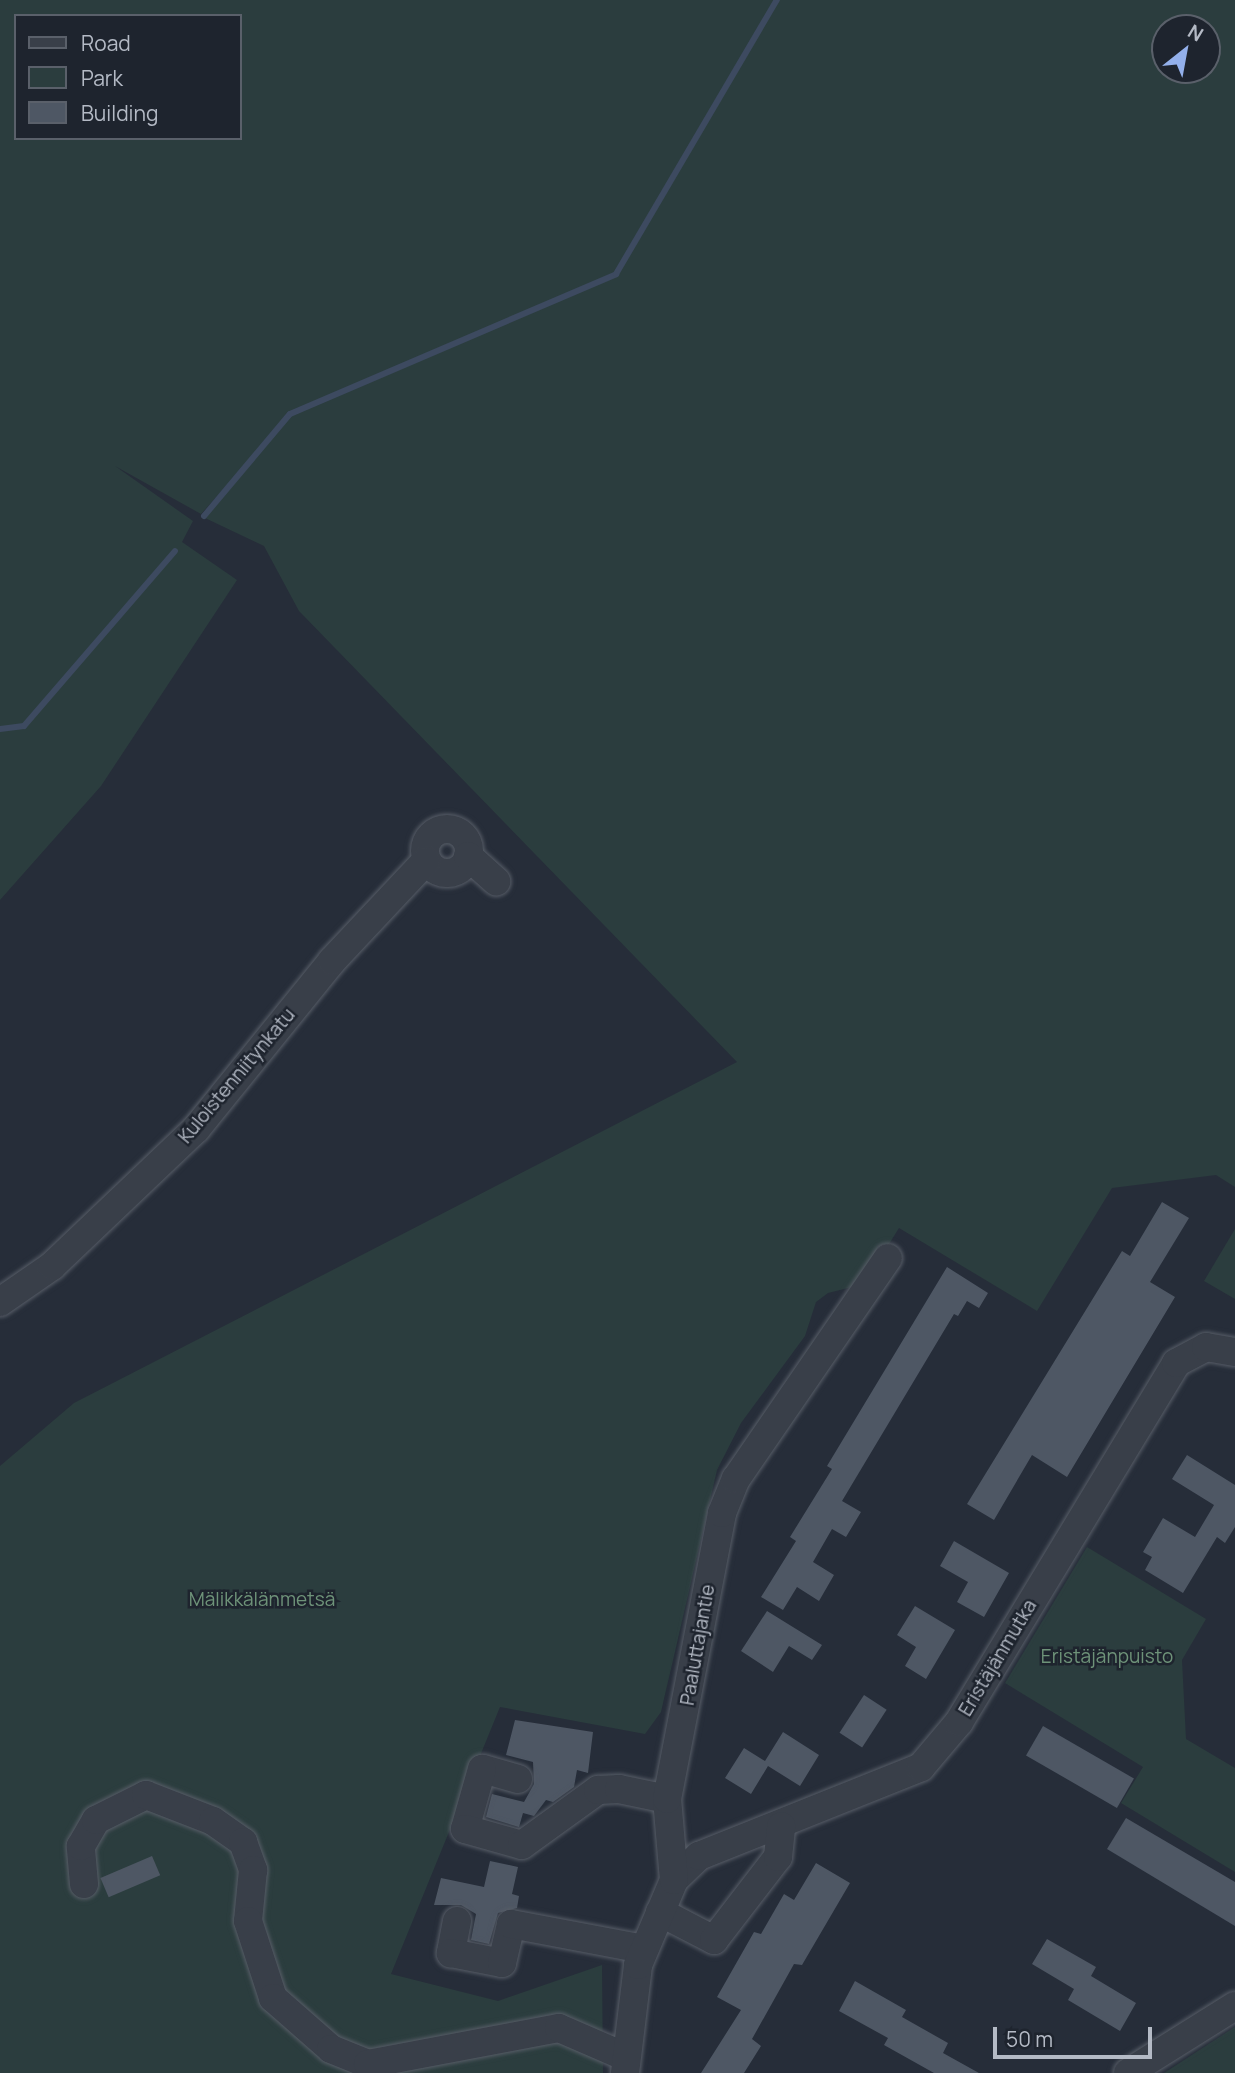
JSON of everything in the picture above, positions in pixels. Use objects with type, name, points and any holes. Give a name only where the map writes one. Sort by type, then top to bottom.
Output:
[{"type":"street","name":"Kuloistenniitynkatu","points":[[0,1302],[52,1266],[196,1129],[332,961],[426,861],[426,843],[442,830],[463,836],[468,856],[496,881]]},
{"type":"street","name":"Paaluttajantie","points":[[625,2065],[643,1949],[674,1880],[667,1798],[722,1513],[731,1490],[888,1258]]},
{"type":"street","name":"Eristäjänmutka","points":[[674,1880],[699,1856],[889,1783],[920,1767],[939,1749],[1176,1363],[1206,1347],[1235,1352]]},
{"type":"street","points":[[518,1779],[482,1769],[465,1829],[522,1845],[598,1790],[620,1789],[667,1798]]},
{"type":"street","points":[[84,1884],[81,1846],[96,1820],[146,1795],[213,1821],[243,1842],[253,1870],[247,1921],[273,1998],[331,2049],[368,2064],[559,2028],[625,2065]]},
{"type":"street","points":[[660,1912],[713,1940],[778,1857],[780,1826]]},
{"type":"street","points":[[457,1922],[451,1953],[502,1962],[511,1924],[643,1949]]},
{"type":"street","points":[[1128,2073],[1235,2006]]},
{"type":"green space","name":"Mälikkälänmetsä","points":[[0,0],[1235,0],[1235,1187],[1216,1175],[1112,1188],[1037,1311],[899,1228],[864,1284],[828,1293],[816,1302],[805,1336],[741,1423],[717,1470],[661,1712],[645,1734],[500,1707],[391,1974],[498,2001],[602,1965],[603,2073],[0,2073],[0,1466],[74,1403],[737,1062],[299,611],[264,546],[205,518],[273,434],[201,514],[115,466],[193,521],[182,542],[237,580],[101,786],[0,900]]},
{"type":"green space","points":[[1235,1229],[1235,1299],[1204,1281]]},
{"type":"green space","name":"Eristäjänpuisto","points":[[1087,1547],[1206,1619],[1182,1660],[1186,1739],[1235,1768],[1235,1872],[1121,1803],[1143,1767],[1005,1683]]},
{"type":"green space","points":[[1235,2027],[1235,2073],[1164,2073]]},
{"type":"building","points":[[1162,1202],[1189,1218],[1150,1282],[1175,1297],[1067,1477],[1032,1455],[994,1520],[967,1504],[1122,1251],[1130,1256]]},
{"type":"building","points":[[947,1267],[988,1293],[979,1308],[967,1301],[958,1316],[954,1314],[842,1501],[861,1512],[846,1537],[832,1529],[813,1562],[834,1575],[819,1601],[797,1587],[783,1610],[761,1597],[796,1541],[790,1537],[832,1469],[827,1466]]},
{"type":"building","points":[[1187,1455],[1235,1485],[1235,1527],[1225,1543],[1217,1537],[1183,1593],[1145,1570],[1152,1557],[1143,1552],[1163,1518],[1195,1537],[1214,1505],[1172,1479]]},
{"type":"building","points":[[954,1541],[1009,1573],[984,1617],[957,1602],[968,1582],[940,1566]]},
{"type":"building","points":[[915,1606],[955,1630],[926,1679],[905,1666],[916,1647],[897,1635]]},
{"type":"building","points":[[767,1611],[822,1645],[812,1660],[789,1646],[773,1672],[741,1651]]},
{"type":"building","points":[[864,1695],[887,1710],[862,1747],[839,1733]]},
{"type":"building","points":[[515,1720],[593,1732],[588,1773],[577,1770],[574,1787],[553,1802],[546,1800],[534,1816],[523,1813],[519,1827],[486,1817],[492,1794],[524,1802],[534,1784],[533,1762],[506,1755]]},
{"type":"building","points":[[1043,1726],[1134,1778],[1117,1808],[1026,1755]]},
{"type":"building","points":[[783,1732],[819,1755],[800,1786],[768,1766],[751,1794],[725,1778],[744,1748],[765,1761]]},
{"type":"building","points":[[1126,1818],[1235,1882],[1235,1926],[1107,1849]]},
{"type":"building","points":[[152,1856],[160,1875],[109,1897],[100,1878]]},
{"type":"building","points":[[490,1861],[518,1867],[512,1894],[519,1896],[517,1908],[498,1913],[489,1944],[471,1940],[476,1914],[461,1905],[434,1905],[441,1878],[484,1887]]},
{"type":"building","points":[[816,1863],[850,1883],[802,1965],[794,1964],[752,2039],[761,2046],[744,2073],[701,2073],[741,2010],[717,1997],[754,1932],[761,1934],[784,1894],[794,1900]]},
{"type":"building","points":[[1047,1939],[1096,1967],[1091,1976],[1136,2003],[1120,2031],[1068,2000],[1074,1989],[1032,1964]]},
{"type":"building","points":[[855,1981],[906,2010],[902,2017],[948,2043],[943,2053],[979,2073],[934,2073],[884,2045],[888,2038],[839,2011]]},
{"type":"waterway","points":[[204,516],[290,414],[616,274],[777,0]]},
{"type":"waterway","points":[[0,729],[24,726],[175,551]]}]
